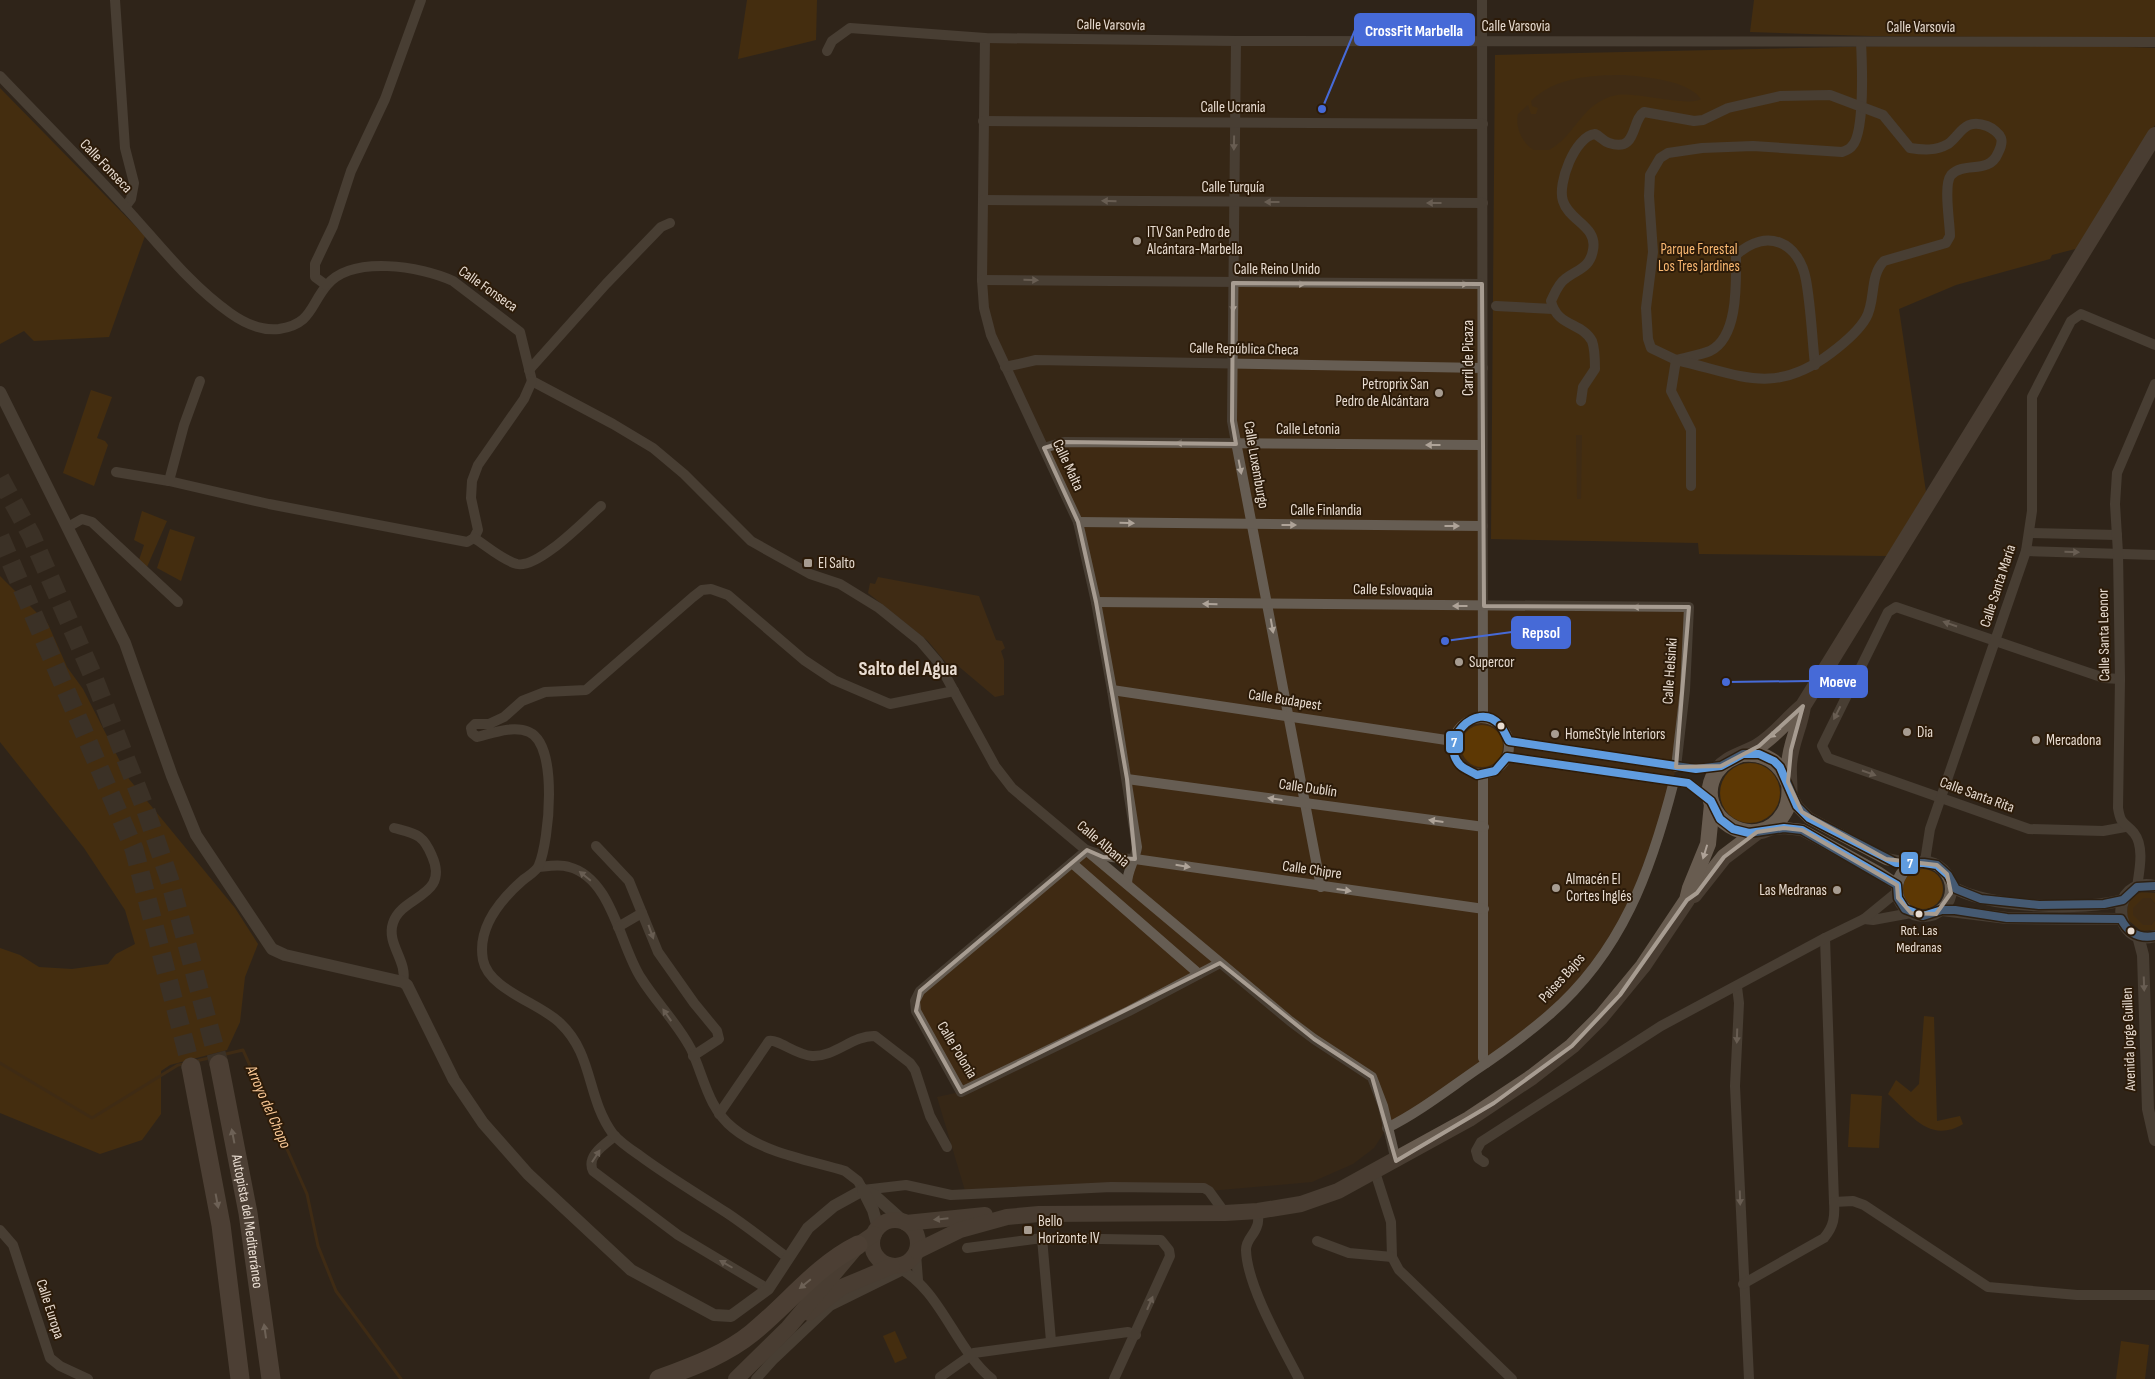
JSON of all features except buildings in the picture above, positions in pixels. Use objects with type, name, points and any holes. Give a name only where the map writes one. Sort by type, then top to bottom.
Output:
[{"type":"highway","name":"Autopista del Mediterráneo","points":[[219,1064],[248,1213],[271,1379]]},
{"type":"highway","name":"Autopista del Mediterráneo","points":[[191,1067],[221,1225],[240,1379]]},
{"type":"highway","points":[[659,1379],[699,1364],[750,1335],[796,1291],[842,1253],[858,1244]]},
{"type":"main road","points":[[788,1328],[842,1287],[897,1268],[907,1263],[917,1252],[960,1230],[1007,1217],[1039,1214],[1225,1213],[1258,1211],[1320,1198],[1396,1161],[1494,1103],[1572,1046],[1601,1017],[1643,966],[1687,900],[1708,844],[1712,780],[1721,766],[1759,746],[1803,706],[2155,135]]},
{"type":"main road","points":[[1687,900],[1698,893],[1724,857],[1761,831],[1772,826],[1784,814],[1789,786],[1791,750],[1801,720],[1803,706]]},
{"type":"main road","points":[[1743,754],[1759,754],[1774,761],[1789,786]]},
{"type":"main road","points":[[1711,802],[1715,812],[1726,825],[1740,832],[1761,831]]},
{"type":"main road","points":[[736,1379],[788,1328],[858,1244],[891,1220],[905,1222],[983,1215],[1007,1217]]},
{"type":"main road","points":[[905,1222],[917,1234],[917,1252]]},
{"type":"main road","points":[[876,1231],[873,1247],[875,1253],[882,1262],[897,1268]]},
{"type":"street","points":[[115,0],[125,148],[134,183],[131,198],[125,207]]},
{"type":"street","points":[[326,285],[315,277],[313,268],[333,226],[351,171],[385,98],[421,0]]},
{"type":"street","name":"Carril de Picaza","points":[[1482,0],[1483,716]]},
{"type":"street","name":"Calle Varsovia","points":[[827,51],[832,41],[840,33],[850,28],[985,38],[1236,41],[2155,42]]},
{"type":"street","name":"Calle Malta","points":[[985,38],[982,200],[984,308],[991,335],[1005,367],[1078,522],[1096,602],[1112,690],[1137,847],[1135,859],[1130,866],[1127,884]]},
{"type":"street","name":"Calle Luxemburgo","points":[[1236,41],[1232,421],[1321,887]]},
{"type":"street","points":[[1581,401],[1582,387],[1595,369],[1592,341],[1584,333],[1558,316],[1553,309],[1551,301],[1564,280],[1585,268],[1594,248],[1592,233],[1567,209],[1562,198],[1563,181],[1572,156],[1587,136],[1595,134],[1609,143],[1620,143],[1628,140],[1634,134],[1638,117],[1644,112],[1668,114],[1686,120],[1703,120],[1728,108],[1780,96],[1830,95],[1861,107],[1883,116],[1910,148],[1925,150],[1940,148],[1950,143],[1964,127],[1974,124],[1985,125],[1993,129],[2001,139],[2001,146],[1997,157],[1988,165],[1960,170],[1952,174],[1947,183],[1950,236],[1946,242],[1884,261],[1877,268],[1866,318],[1844,343],[1815,365],[1781,379],[1750,379],[1676,360],[1651,348],[1648,339],[1646,296],[1653,252],[1648,196],[1650,175],[1660,158],[1668,153],[1736,146],[1842,152],[1852,146],[1857,135],[1861,107],[1861,42]]},
{"type":"street","name":"Calle Fonseca","points":[[0,76],[125,207],[181,270],[229,312],[244,322],[261,328],[278,329],[296,324],[314,308],[326,285],[338,275],[352,269],[370,267],[400,268],[441,275],[453,281],[520,332],[532,381]]},
{"type":"street","name":"Calle Ucrania","points":[[983,121],[1483,124]]},
{"type":"street","name":"Calle Turquía","points":[[982,200],[1483,203]]},
{"type":"street","points":[[529,370],[606,284],[661,228],[670,223]]},
{"type":"street","points":[[1676,360],[1711,350],[1725,334],[1737,293],[1736,254],[1748,244],[1767,238],[1782,243],[1795,256],[1806,279],[1815,365]]},
{"type":"street","name":"Calle Reino Unido","points":[[982,280],[1482,284]]},
{"type":"street","points":[[1496,306],[1553,309]]},
{"type":"street","name":"Calle Santa María","points":[[1918,863],[2026,551],[2032,511],[2032,397],[2071,321],[2081,314],[2155,344]]},
{"type":"street","name":"Calle República Checa","points":[[1005,367],[1036,360],[1484,368]]},
{"type":"street","points":[[1676,360],[1671,391],[1691,430],[1691,486]]},
{"type":"street","points":[[169,481],[184,425],[200,381]]},
{"type":"street","points":[[116,472],[169,481],[269,504],[467,542],[474,538],[477,526],[471,498],[472,481],[478,465],[524,400],[532,381]]},
{"type":"street","name":"Calle Albania","points":[[532,381],[613,424],[653,448],[684,474],[751,541],[780,559],[810,574],[840,584],[879,608],[920,641],[938,662],[995,766],[1012,788],[1314,1040],[1368,1072],[1376,1083],[1396,1161]]},
{"type":"street","name":"Calle Santa Leonor","points":[[2136,887],[2140,868],[2139,846],[2134,833],[2125,827],[2120,818],[2118,808],[2120,679],[2118,553],[2115,504],[2117,473],[2155,384]]},
{"type":"street","points":[[0,392],[125,643],[172,776],[196,835],[272,949],[285,955],[403,982],[407,985],[430,1028],[454,1080],[483,1123],[528,1174],[631,1270],[695,1306],[721,1316],[732,1316],[768,1289],[808,1228],[821,1215],[863,1190],[906,1185],[951,1195],[1111,1187],[1204,1188],[1210,1191],[1225,1213]]},
{"type":"street","name":"Calle Letonia","points":[[1044,448],[1064,442],[1482,445]]},
{"type":"street","points":[[474,538],[509,560],[518,564],[526,563],[547,552],[601,506]]},
{"type":"street","points":[[68,527],[82,520],[92,522],[178,602]]},
{"type":"street","name":"Calle Finlandia","points":[[1078,522],[1483,526]]},
{"type":"street","points":[[2029,533],[2117,535]]},
{"type":"street","points":[[2026,551],[2118,553],[2132,556],[2155,555]]},
{"type":"street","points":[[788,1258],[730,1215],[652,1165],[615,1136],[598,1110],[583,1057],[571,1035],[552,1015],[498,983],[483,962],[482,946],[489,920],[506,897],[539,867],[550,809],[545,757],[534,736],[529,732],[512,729],[477,737],[472,733],[471,728],[475,724],[489,724],[504,717],[522,701],[545,692],[586,690],[702,590],[712,589],[728,595],[804,660],[834,680],[862,693],[890,704],[954,692]]},
{"type":"street","name":"Calle Eslovaquia","points":[[1096,602],[1689,607]]},
{"type":"street","name":"Calle Helsinki","points":[[1676,767],[1685,690],[1689,607]]},
{"type":"street","name":"Calle Santa Rita","points":[[1996,640],[1899,607],[1890,609],[1823,741],[1824,754],[1828,758],[2029,829],[2103,831],[2125,827]]},
{"type":"street","points":[[1996,640],[2104,678],[2120,679]]},
{"type":"street","name":"Calle Budapest","points":[[1112,690],[1453,741]]},
{"type":"street","points":[[1483,716],[1497,721],[1506,730],[1509,741],[1507,757],[1501,766],[1493,772],[1483,775],[1471,773],[1459,762],[1453,751],[1453,741],[1466,722],[1474,717],[1483,716]]},
{"type":"street","points":[[1509,741],[1676,767],[1696,769],[1721,766]]},
{"type":"street","points":[[1507,757],[1674,781],[1695,787],[1711,802]]},
{"type":"street","points":[[1483,775],[1483,1058],[1486,1063]]},
{"type":"street","name":"Calle Dublín","points":[[1127,778],[1484,827]]},
{"type":"street","name":"Paises Bajos","points":[[1387,1128],[1409,1117],[1486,1063],[1550,1015],[1571,994],[1607,949],[1644,882],[1674,781]]},
{"type":"street","points":[[1789,786],[1797,806],[1809,818],[1896,863],[1918,863],[1943,869],[1951,886],[1950,899],[1942,910],[1930,916],[1911,913],[1873,920],[1864,919]]},
{"type":"street","points":[[394,828],[421,837],[435,863],[436,872],[429,890],[398,913],[393,922],[393,942],[405,974],[403,982]]},
{"type":"street","points":[[1761,831],[1784,828],[1802,830],[1897,888],[1901,904],[1911,913]]},
{"type":"street","points":[[596,846],[629,881],[658,952],[694,1003],[717,1031],[719,1039],[693,1056]]},
{"type":"street","points":[[1087,850],[1103,857],[1135,859]]},
{"type":"street","name":"Calle Polonia","points":[[1087,850],[920,991],[915,1001],[916,1012],[961,1092],[1129,1011],[1220,963]]},
{"type":"street","name":"Calle Chipre","points":[[1135,859],[1484,909]]},
{"type":"street","points":[[1072,863],[1199,974]]},
{"type":"street","points":[[1484,1162],[1478,1158],[1476,1151],[1481,1142],[1661,1026],[1864,919],[1897,888],[1902,873],[1918,863]]},
{"type":"street","points":[[539,867],[566,866],[587,876],[605,897],[628,956],[640,977],[690,1047],[709,1096],[719,1114],[732,1128],[750,1140],[845,1171],[858,1181],[863,1190],[873,1210],[876,1231]]},
{"type":"street","points":[[1951,886],[1960,892],[1982,899],[2016,904],[2101,905],[2123,900],[2136,887],[2155,886]]},
{"type":"street","points":[[2123,900],[2121,918],[2127,929],[2138,936],[2155,936]]},
{"type":"street","points":[[1942,910],[2038,919],[2121,918]]},
{"type":"street","points":[[618,927],[642,913]]},
{"type":"street","name":"Avenida Jorge Guillen","points":[[2138,936],[2144,956],[2148,1109],[2155,1140]]},
{"type":"street","points":[[1743,1284],[1824,1238],[1832,1228],[1835,1218],[1825,938]]},
{"type":"street","points":[[1737,987],[1739,1003],[1735,1086],[1749,1379]]},
{"type":"street","points":[[719,1114],[769,1041],[775,1040],[789,1050],[813,1056],[826,1054],[866,1037],[875,1036],[910,1063],[915,1070],[930,1116],[947,1147]]},
{"type":"street","points":[[615,1136],[592,1158],[590,1166],[593,1171],[678,1236],[768,1289]]},
{"type":"street","points":[[1375,1172],[1391,1222],[1392,1257],[1399,1270],[1424,1297],[1512,1379]]},
{"type":"street","points":[[863,1190],[874,1195],[905,1222]]},
{"type":"street","points":[[1834,1202],[1853,1202],[1864,1205],[1988,1287],[2077,1295],[2155,1295]]},
{"type":"street","points":[[1258,1211],[1258,1225],[1248,1237],[1246,1249],[1249,1267],[1263,1306],[1299,1379]]},
{"type":"street","name":"Calle Europa","points":[[0,1230],[13,1245],[50,1358],[60,1366],[88,1379]]},
{"type":"street","points":[[968,1248],[1042,1238],[1161,1240],[1166,1244],[1170,1256],[1136,1335],[1114,1379]]},
{"type":"street","points":[[1042,1238],[1051,1341]]},
{"type":"street","points":[[1317,1241],[1348,1253],[1392,1257]]},
{"type":"street","points":[[917,1252],[918,1280]]},
{"type":"street","points":[[756,1379],[774,1359],[830,1306],[897,1268],[918,1280],[970,1356],[981,1370],[992,1379]]},
{"type":"street","points":[[940,1377],[974,1352],[1128,1332],[1136,1335]]},
{"type":"highlighted area","points":[[1233,283],[1482,284],[1484,606],[1689,607],[1676,767],[1721,766],[1759,746],[1803,706],[1791,750],[1788,782],[1802,812],[1886,859],[1937,865],[1947,874],[1951,893],[1936,914],[1911,913],[1898,898],[1897,885],[1802,830],[1784,828],[1757,832],[1724,857],[1697,893],[1687,900],[1620,995],[1572,1046],[1494,1103],[1396,1161],[1372,1077],[1314,1039],[1220,963],[961,1092],[916,1011],[920,991],[1087,850],[1103,857],[1135,859],[1127,779],[1096,602],[1078,522],[1044,448],[1064,442],[1236,444],[1232,421]]},
{"type":"shaded area","points":[[985,38],[1482,41],[1484,606],[1689,607],[1674,781],[1620,928],[1550,1015],[1387,1128],[1374,1148],[1353,1164],[1312,1182],[1209,1191],[1204,1188],[966,1194],[937,1097],[960,1092],[916,1011],[920,991],[1087,850],[1127,884],[1137,847],[1078,522],[984,308]]},
{"type":"shaded area","points":[[1624,75],[1654,78],[1676,84],[1695,93],[1701,99],[1686,101],[1637,95],[1617,95],[1605,99],[1595,104],[1558,144],[1549,150],[1534,150],[1520,134],[1518,114],[1528,105],[1531,114],[1536,114],[1538,108],[1532,106],[1531,101],[1551,87],[1563,82],[1587,77]]},
{"type":"shaded area","points":[[1576,435],[1582,435],[1581,499],[1577,499]]},
{"type":"shaded area","points":[[878,577],[979,596],[996,640],[1002,641],[1005,648],[1001,651],[1004,660],[1004,695],[995,697],[957,665],[951,669],[928,641],[868,593],[870,583],[875,584]]},
{"type":"shaded area","points":[[2143,898],[2150,898],[2155,904],[2155,920],[2151,925],[2143,925],[2133,915],[2133,908]]},
{"type":"green space","points":[[747,0],[817,0],[816,40],[738,59]]},
{"type":"green space","points":[[1754,0],[2155,0],[2155,38],[1870,36],[1750,32]]},
{"type":"green space","name":"Parque Forestal Los Tres Jardines","points":[[2019,43],[2155,48],[2155,125],[2079,248],[2052,255],[2050,259],[1956,285],[1899,309],[1926,492],[1887,556],[1699,554],[1698,543],[1491,539],[1495,55]]},
{"type":"green space","points":[[0,88],[145,236],[109,337],[34,341],[24,331],[0,344]]},
{"type":"green space","points":[[91,390],[112,397],[97,438],[105,441],[108,445],[94,486],[63,473]]},
{"type":"green space","points":[[142,511],[167,521],[147,567],[139,560],[144,545],[134,540]]},
{"type":"green space","points":[[170,529],[195,537],[181,581],[157,568]]},
{"type":"green space","points":[[0,576],[48,624],[67,667],[83,689],[129,779],[235,908],[258,944],[245,977],[240,1022],[227,1050],[170,1065],[161,1071],[161,1114],[142,1140],[100,1154],[0,1113],[0,948],[20,955],[39,967],[72,969],[108,964],[116,954],[135,944],[125,910],[84,848],[0,742]]},
{"type":"green space","points":[[1486,725],[1494,728],[1500,734],[1503,746],[1500,758],[1494,764],[1478,767],[1470,764],[1464,758],[1461,742],[1464,734],[1470,728]]},
{"type":"green space","points":[[1744,763],[1756,763],[1767,768],[1775,776],[1780,787],[1778,805],[1767,818],[1756,823],[1744,823],[1733,818],[1725,810],[1720,799],[1720,787],[1725,776],[1733,768]]},
{"type":"green space","points":[[1927,869],[1934,872],[1940,878],[1943,889],[1942,897],[1934,906],[1927,909],[1919,909],[1912,906],[1904,897],[1903,885],[1906,878],[1915,870]]},
{"type":"green space","points":[[2141,892],[2155,893],[2155,904],[2150,898],[2151,925],[2155,920],[2155,930],[2141,931],[2128,920],[2127,911],[2129,903],[2133,897]]},
{"type":"green space","points":[[1924,1016],[1934,1017],[1937,1121],[1960,1116],[1963,1124],[1941,1131],[1931,1129],[1913,1118],[1888,1094],[1896,1080],[1911,1092],[1919,1084]]},
{"type":"green space","points":[[1851,1094],[1882,1096],[1879,1148],[1848,1147]]},
{"type":"green space","points":[[895,1331],[907,1358],[895,1363],[883,1336]]},
{"type":"green space","points":[[2121,1341],[2149,1345],[2145,1379],[2116,1379]]},
{"type":"waterway","name":"Arroyo del Chopo","points":[[196,1061],[243,1050],[307,1194],[318,1246],[336,1291],[401,1379]]},
{"type":"waterway","name":"Arroyo del Chopo","points":[[0,1063],[92,1118],[178,1065],[185,1064]]},
{"type":"tunnel","points":[[0,478],[31,535],[93,676],[145,808],[170,881],[219,1064]]},
{"type":"tunnel","points":[[0,537],[134,849],[191,1067]]},
{"type":"transit line","name":"7","points":[[2155,886],[2137,887],[2123,900],[2104,904],[2039,905],[1981,899],[1956,889],[1948,875],[1937,865],[1896,863],[1809,818],[1797,806],[1780,767],[1774,761],[1759,754],[1743,754],[1721,766],[1696,769],[1509,741],[1499,724],[1490,718],[1480,717],[1471,720],[1463,726],[1457,735],[1454,745],[1454,755],[1460,765],[1477,775],[1495,771],[1507,757],[1688,783],[1711,801],[1720,819],[1733,829],[1749,833],[1784,828],[1802,830],[1897,885],[1898,898],[1905,909],[1923,916],[1942,910],[1955,910],[2007,918],[2121,919],[2127,928],[2135,934],[2144,937],[2155,936]]},
{"type":"place","name":"CrossFit Marbella","points":[[1322,109]]},
{"type":"place","name":"ITV San Pedro de Alcántara-Marbella","points":[[1137,241]]},
{"type":"place","name":"Petroprix San Pedro de Alcántara","points":[[1439,393]]},
{"type":"place","name":"El Salto","points":[[808,563]]},
{"type":"place","name":"Repsol","points":[[1445,641]]},
{"type":"place","name":"Supercor","points":[[1459,662]]},
{"type":"place","name":"Moeve","points":[[1726,682]]},
{"type":"place","name":"Dia","points":[[1907,732]]},
{"type":"place","name":"HomeStyle Interiors","points":[[1555,734]]},
{"type":"place","name":"Mercadona","points":[[2036,740]]},
{"type":"place","name":"Almacén El Cortes Inglés","points":[[1556,888]]},
{"type":"place","name":"Las Medranas","points":[[1837,890]]},
{"type":"place","name":"Rot. Las Medranas","points":[[1919,914]]},
{"type":"place","name":"Bello Horizonte IV","points":[[1028,1230]]},
{"type":"district","name":"Salto del Agua","points":[[908,669]]}]
